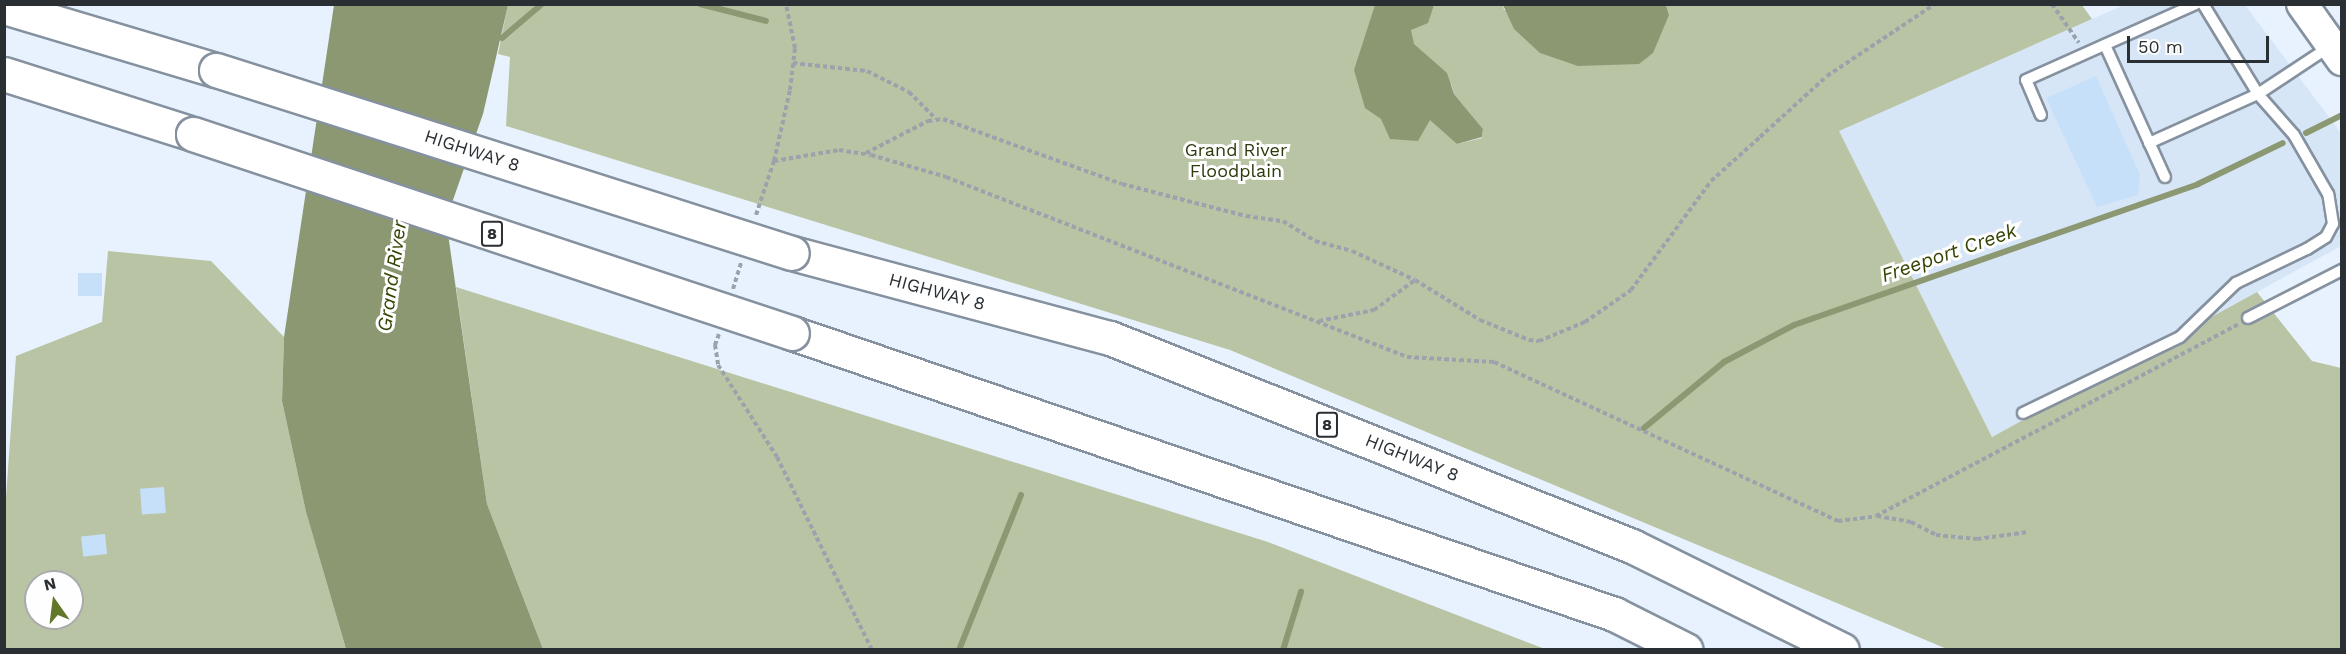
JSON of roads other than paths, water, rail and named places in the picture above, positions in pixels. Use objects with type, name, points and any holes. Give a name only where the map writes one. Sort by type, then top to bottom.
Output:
[{"type":"highway","name":"HIGHWAY 8","points":[[4,7],[216,70],[792,253],[1110,338],[1632,546],[1842,650]]},
{"type":"highway","name":"8","points":[[4,74],[193,134],[792,333],[1614,614],[1686,650]]},
{"type":"main road","points":[[2302,4],[2338,48]]},
{"type":"lane","points":[[2041,115],[2026,80],[2196,4]]},
{"type":"lane","points":[[2023,414],[2180,337],[2236,283],[2277,266],[2326,237],[2334,224],[2328,194],[2294,135],[2258,94],[2203,4]]},
{"type":"lane","points":[[2106,45],[2165,177]]},
{"type":"lane","points":[[2149,142],[2258,94],[2338,48]]},
{"type":"lane","points":[[2248,318],[2342,270]]},
{"type":"water","name":"Grand River","points":[[334,5],[508,5],[483,114],[446,220],[487,504],[543,649],[346,649],[306,512],[282,401],[284,337]]},
{"type":"water","points":[[1375,5],[1434,5],[1428,23],[1411,30],[1414,44],[1447,73],[1454,94],[1483,129],[1482,137],[1457,144],[1430,120],[1418,141],[1390,139],[1381,119],[1365,108],[1354,70]]},
{"type":"water","points":[[1503,5],[1666,5],[1669,15],[1653,53],[1639,64],[1578,66],[1540,53],[1514,29]]},
{"type":"waterway","points":[[502,38],[542,4]]},
{"type":"waterway","points":[[700,4],[766,21]]},
{"type":"waterway","name":"Freeport Creek","points":[[2306,133],[2342,115]]},
{"type":"waterway","name":"Freeport Creek","points":[[1644,428],[1724,362],[1794,325],[2198,184],[2283,143]]},
{"type":"waterway","points":[[959,650],[1021,495]]},
{"type":"waterway","name":"Freeport Creek","points":[[1283,650],[1301,592]]},
{"type":"park label","name":"Grand River Floodplain","points":[[1236,161]]}]
